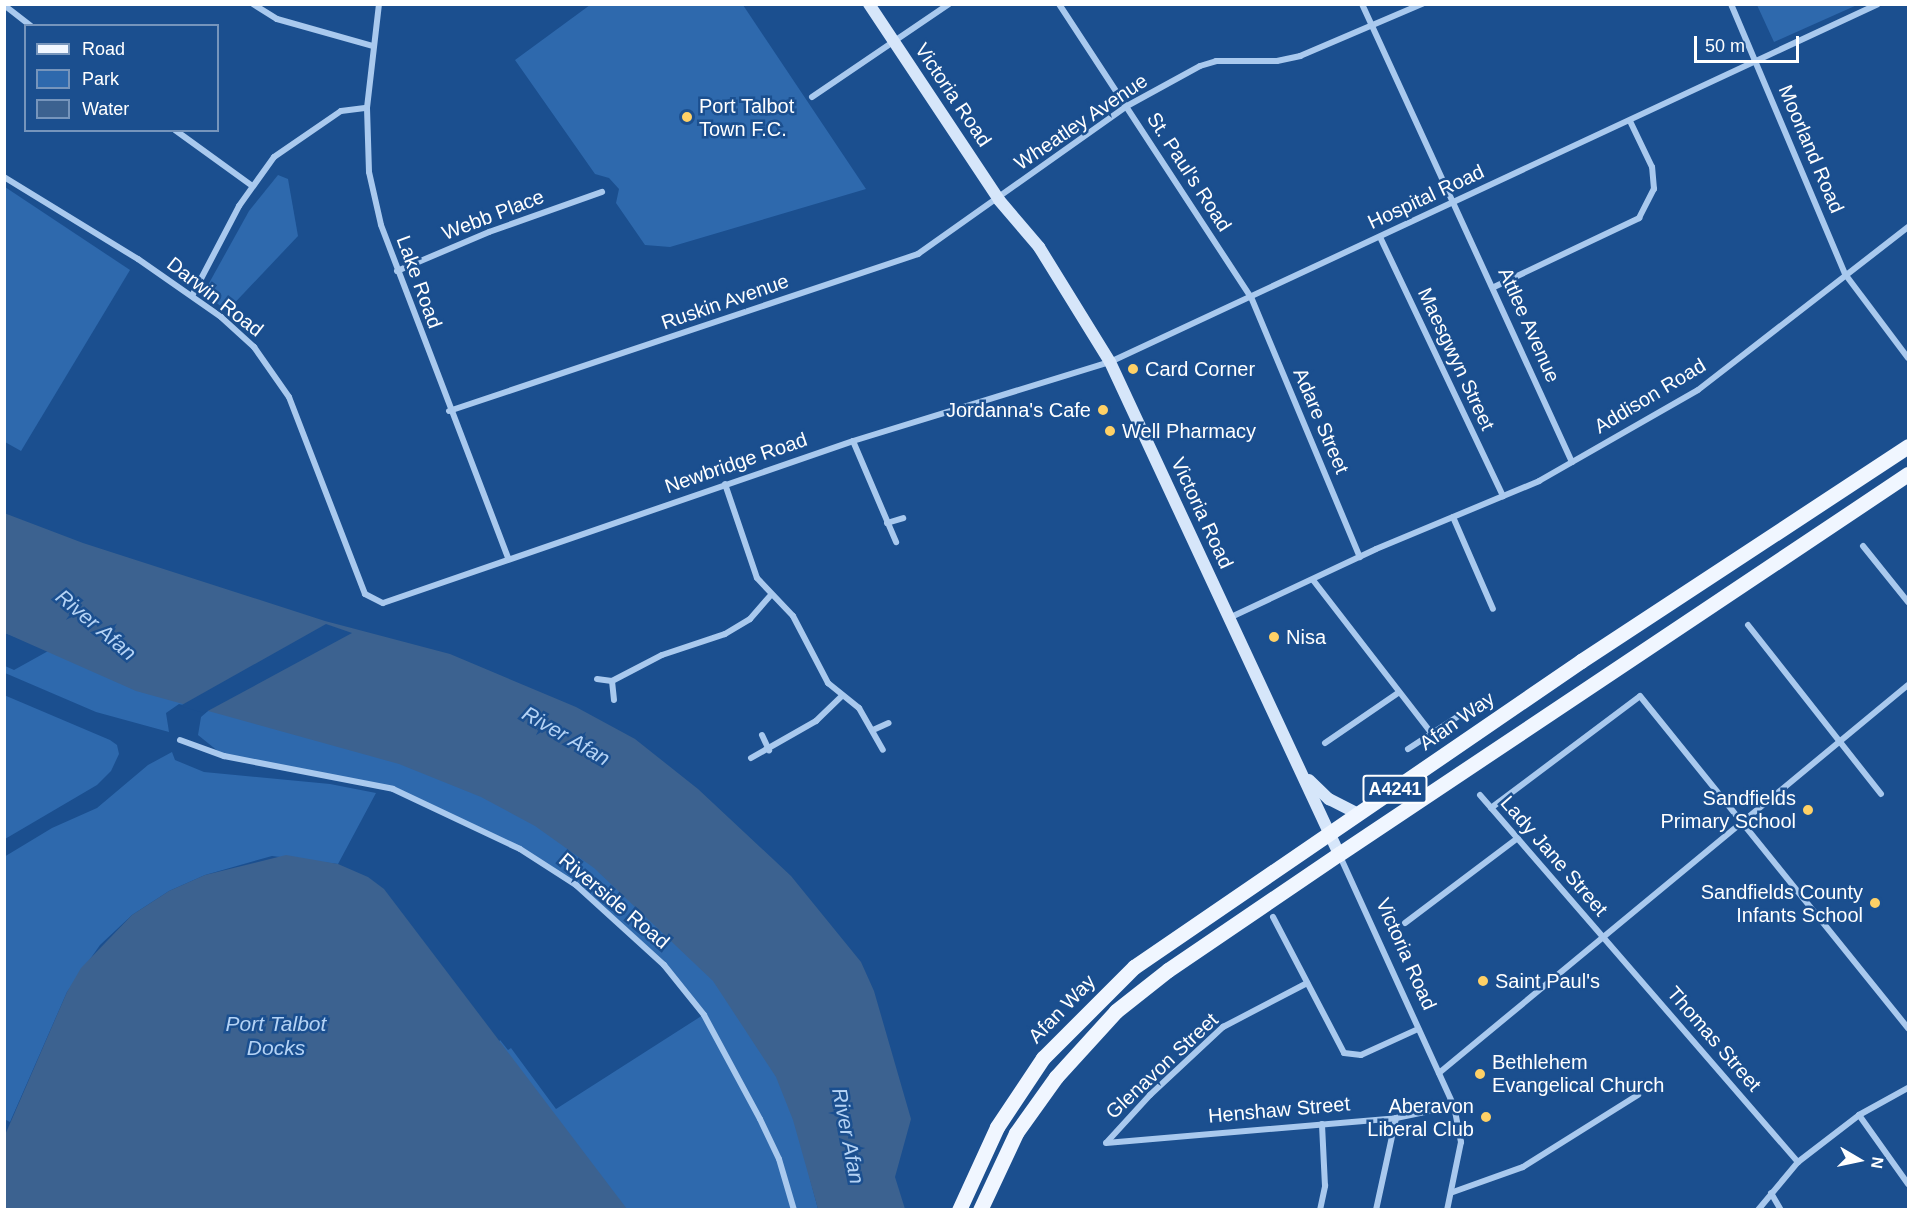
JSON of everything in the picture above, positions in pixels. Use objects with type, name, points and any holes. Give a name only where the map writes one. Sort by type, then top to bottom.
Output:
[{"type":"main road","name":"Afan Way","points":[[959,1209],[997,1127],[1043,1058],[1075,1022],[1134,967],[1581,661],[1908,446]]},
{"type":"main road","name":"Afan Way","points":[[980,1209],[1016,1133],[1087,1039],[1168,970],[1908,474]]},
{"type":"street","points":[[253,4],[277,19],[373,46]]},
{"type":"street","name":"Lake Road","points":[[379,4],[368,108],[369,172],[397,271],[449,411],[508,558]]},
{"type":"street","name":"Victoria Road","points":[[869,4],[999,200],[1039,247],[1110,362],[1304,776],[1454,1106],[1461,1142],[1453,1192],[1447,1209]]},
{"type":"street","points":[[812,97],[948,4]]},
{"type":"street","name":"St. Paul's Road","points":[[1059,4],[1251,297]]},
{"type":"street","name":"Attlee Avenue","points":[[1362,4],[1494,287],[1572,462]]},
{"type":"street","name":"Wheatley Avenue","points":[[999,200],[1127,106],[1208,63],[1300,56],[1422,4]]},
{"type":"street","name":"Moorland Road","points":[[1731,4],[1845,274],[1908,358]]},
{"type":"street","name":"Hospital Road","points":[[1110,362],[1878,4]]},
{"type":"street","points":[[4,5],[28,24]]},
{"type":"street","points":[[192,296],[251,185],[274,157],[341,111],[368,108]]},
{"type":"street","points":[[1494,287],[1639,218],[1654,189],[1653,167],[1630,121]]},
{"type":"street","points":[[178,132],[251,185]]},
{"type":"street","name":"Darwin Road","points":[[4,177],[192,296],[254,347],[290,397],[363,589],[376,603]]},
{"type":"street","name":"Webb Place","points":[[397,271],[489,232],[602,192]]},
{"type":"street","name":"Ruskin Avenue","points":[[449,411],[918,254],[999,200]]},
{"type":"street","name":"Addison Road","points":[[1230,618],[1360,557],[1503,496],[1572,462],[1698,390],[1908,227]]},
{"type":"street","name":"Maesgwyn Street","points":[[1380,237],[1503,496]]},
{"type":"street","name":"Adare Street","points":[[1251,297],[1360,557]]},
{"type":"street","name":"Newbridge Road","points":[[376,603],[853,441],[1110,362]]},
{"type":"street","points":[[853,441],[896,542]]},
{"type":"street","points":[[725,484],[756,578],[793,616],[828,683],[841,697],[859,708],[883,750]]},
{"type":"street","points":[[1453,517],[1493,609]]},
{"type":"street","points":[[887,523],[903,518]]},
{"type":"street","points":[[1863,546],[1908,602]]},
{"type":"street","points":[[1312,580],[1432,734]]},
{"type":"street","points":[[597,679],[612,681],[663,655],[725,634],[750,620],[771,595]]},
{"type":"street","points":[[1748,625],[1881,794]]},
{"type":"street","points":[[612,681],[614,700]]},
{"type":"street","points":[[1439,1073],[1908,685]]},
{"type":"street","points":[[1325,743],[1398,693]]},
{"type":"street","points":[[1491,808],[1640,696],[1908,1028]]},
{"type":"street","points":[[751,758],[769,750],[816,721],[841,697]]},
{"type":"street","points":[[1408,749],[1472,708]]},
{"type":"street","points":[[873,730],[889,723]]},
{"type":"street","points":[[762,735],[769,750]]},
{"type":"street","name":"Riverside Road","points":[[180,740],[216,754],[393,789],[520,849],[568,880],[664,965],[704,1015],[779,1159],[794,1209]]},
{"type":"street","points":[[1304,776],[1329,799],[1358,814]]},
{"type":"street","name":"Lady Jane Street","points":[[1479,795],[1604,938]]},
{"type":"street","points":[[1405,923],[1518,838]]},
{"type":"street","points":[[1273,917],[1344,1053],[1361,1055],[1418,1029]]},
{"type":"street","name":"Thomas Street","points":[[1604,938],[1798,1162]]},
{"type":"street","name":"Glenavon Street","points":[[1106,1143],[1150,1095],[1223,1027],[1307,983]]},
{"type":"street","points":[[1758,1209],[1798,1162],[1859,1115],[1908,1088]]},
{"type":"street","points":[[1453,1192],[1523,1167],[1638,1095]]},
{"type":"street","name":"Henshaw Street","points":[[1106,1143],[1396,1118],[1454,1106]]},
{"type":"street","points":[[1859,1115],[1908,1184]]},
{"type":"street","points":[[1376,1209],[1396,1118]]},
{"type":"street","points":[[1320,1209],[1325,1186],[1322,1124]]},
{"type":"street","points":[[1771,1193],[1781,1209]]},
{"type":"green space","name":"Port Talbot Town F.C.","points":[[590,5],[743,5],[866,189],[670,247],[645,245],[616,203],[619,189],[609,178],[595,174],[515,60]]},
{"type":"green space","points":[[1757,5],[1857,5],[1774,42]]},
{"type":"green space","points":[[278,175],[288,179],[298,236],[227,311],[209,297],[208,285],[249,211]]},
{"type":"green space","points":[[5,187],[130,270],[21,451],[5,442]]},
{"type":"green space","points":[[4,592],[360,675],[785,996],[810,1179],[818,1209],[398,1209],[500,1040],[508,1050],[511,1048],[556,1109],[703,1015],[664,965],[615,919],[537,859],[393,789],[224,756],[198,735],[201,717],[208,711],[179,704],[166,713],[169,732],[96,712],[5,673],[5,666],[14,670],[50,650],[5,633]]},
{"type":"green space","points":[[4,695],[110,740],[117,745],[119,754],[111,771],[97,785],[5,839]]},
{"type":"green space","points":[[172,752],[175,760],[204,772],[330,784],[376,793],[338,864],[272,856],[205,875],[169,891],[132,915],[100,945],[67,992],[10,1122],[4,1119],[4,857],[52,828],[97,808],[148,765]]},
{"type":"water","name":"River Afan","points":[[4,513],[83,543],[325,621],[450,654],[576,707],[635,739],[698,789],[791,876],[861,962],[874,991],[911,1119],[895,1177],[905,1209],[818,1209],[793,1120],[776,1077],[713,981],[594,868],[535,826],[481,797],[399,764],[136,691],[5,633]]},
{"type":"water","name":"Port Talbot Docks","points":[[286,855],[338,864],[368,877],[384,889],[627,1209],[5,1209],[5,1135],[67,992],[81,968],[132,915],[169,891],[205,875]]},
{"type":"pier","points":[[326,624],[352,633],[204,713],[180,706]]},
{"type":"place","name":"Port Talbot Town F.C.","points":[[687,117]]},
{"type":"place","name":"Card Corner","points":[[1133,369]]},
{"type":"place","name":"Jordanna's Cafe","points":[[1103,410]]},
{"type":"place","name":"Well Pharmacy","points":[[1110,431]]},
{"type":"place","name":"Nisa","points":[[1274,637]]},
{"type":"place","name":"Sandfields Primary School","points":[[1808,810]]},
{"type":"place","name":"Sandfields County Infants School","points":[[1875,903]]},
{"type":"place","name":"Saint Paul's","points":[[1483,981]]},
{"type":"place","name":"Bethlehem Evangelical Church","points":[[1480,1074]]},
{"type":"place","name":"Aberavon Liberal Club","points":[[1486,1117]]}]
